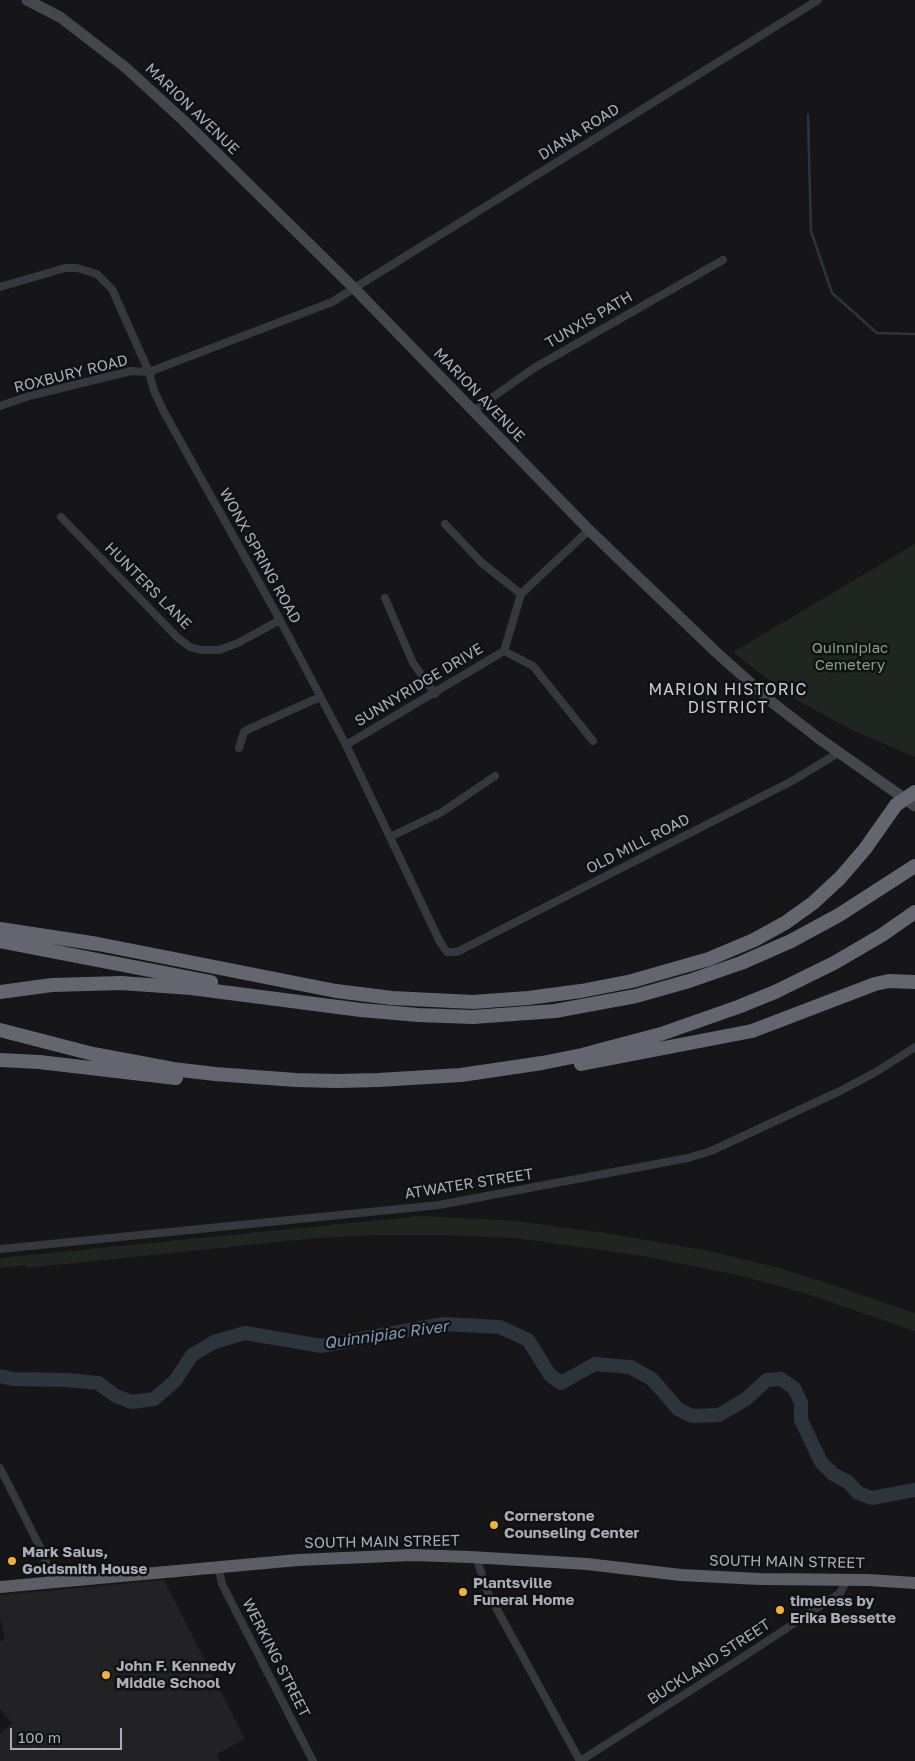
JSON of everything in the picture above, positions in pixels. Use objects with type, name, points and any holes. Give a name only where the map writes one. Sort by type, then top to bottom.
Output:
[{"type":"highway","points":[[0,929],[98,944],[336,991],[392,998],[473,1002],[581,992],[632,981],[709,958],[736,949],[777,928],[812,903],[840,878],[865,850],[891,811],[911,799]]},
{"type":"highway","points":[[0,992],[60,984],[121,983],[191,988],[390,1013],[472,1017],[555,1011],[636,996],[715,972],[791,941],[854,906],[915,866]]},
{"type":"highway","points":[[461,1075],[542,1063],[582,1054],[661,1034],[723,1013],[775,992],[834,964],[882,935],[915,912]]},
{"type":"highway","points":[[0,940],[334,1006]]},
{"type":"highway","points":[[0,1060],[39,1062],[219,1083],[296,1080],[378,1080],[534,1072],[734,1034],[770,1025],[876,984],[915,982]]},
{"type":"highway","points":[[0,1030],[93,1054],[173,1069],[231,1076],[296,1080]]},
{"type":"highway","name":"SOUTH MAIN STREET","points":[[0,1587],[218,1567],[351,1557],[412,1555],[587,1564],[681,1575],[915,1583]]},
{"type":"main road","name":"MARION AVENUE","points":[[27,0],[60,17],[126,66],[354,288],[589,530],[717,653],[754,686],[838,753],[911,799]]},
{"type":"street","name":"DIANA ROAD","points":[[354,288],[818,0]]},
{"type":"street","name":"TUNXIS PATH","points":[[473,411],[534,368],[723,260]]},
{"type":"street","name":"WONX SPRING ROAD","points":[[0,287],[65,268],[77,268],[97,274],[112,289],[149,372],[154,390],[164,412],[280,620],[346,745],[440,942],[447,952]]},
{"type":"street","points":[[149,372],[332,302],[354,288]]},
{"type":"street","name":"ROXBURY ROAD","points":[[0,406],[29,396],[131,371],[149,372]]},
{"type":"street","name":"HUNTERS LANE","points":[[61,517],[178,638],[190,647],[202,650],[219,650],[238,643],[280,620]]},
{"type":"street","points":[[445,524],[482,563],[521,594],[589,530]]},
{"type":"street","name":"SUNNYRIDGE DRIVE","points":[[346,745],[504,651],[521,594]]},
{"type":"street","points":[[384,598],[413,663],[434,694]]},
{"type":"street","points":[[504,651],[533,666],[593,741]]},
{"type":"street","points":[[238,748],[244,732],[320,697]]},
{"type":"street","name":"OLD MILL ROAD","points":[[447,952],[457,952],[466,948],[792,781],[838,753]]},
{"type":"street","points":[[390,837],[442,812],[495,776]]},
{"type":"street","name":"ATWATER STREET","points":[[0,1249],[440,1205],[688,1158],[712,1151],[840,1091],[876,1072],[915,1047]]},
{"type":"street","points":[[0,1468],[44,1555],[51,1582]]},
{"type":"street","points":[[476,1557],[488,1593],[580,1761]]},
{"type":"street","name":"WERKING STREET","points":[[218,1567],[222,1584],[313,1761]]},
{"type":"street","name":"BUCKLAND STREET","points":[[580,1761],[735,1663],[840,1593],[847,1580]]},
{"type":"shaded area","name":"John F. Kennedy Middle School","points":[[164,1580],[245,1739],[217,1754],[220,1761],[0,1761],[0,1734],[12,1723],[0,1709],[0,1641],[5,1640],[0,1617],[0,1595]]},
{"type":"green space","name":"Quinnipiac Cemetery","points":[[915,544],[915,757],[852,730],[807,706],[785,693],[733,652]]},
{"type":"green space","points":[[421,1216],[517,1221],[612,1234],[714,1252],[783,1269],[915,1313],[915,1331],[801,1292],[738,1275],[643,1256],[516,1238],[375,1235],[316,1238],[27,1268],[26,1265],[0,1268],[0,1258]]},
{"type":"waterway","points":[[808,115],[811,231],[832,293],[877,333],[915,334]]},
{"type":"waterway","name":"Quinnipiac River","points":[[0,1376],[13,1379],[67,1380],[98,1383],[116,1396],[132,1402],[154,1399],[175,1381],[192,1355],[214,1342],[245,1333],[321,1346],[443,1324],[500,1327],[528,1340],[550,1375],[561,1383],[595,1364],[630,1367],[652,1379],[678,1409],[692,1416],[719,1415],[746,1399],[767,1380],[781,1379],[794,1388],[801,1403],[801,1420],[821,1462],[833,1474],[848,1482],[858,1493],[872,1498],[915,1490]]},
{"type":"place","name":"Cornerstone Counseling Center","points":[[494,1525]]},
{"type":"place","name":"Mark Salus, Goldsmith House","points":[[12,1561]]},
{"type":"place","name":"Plantsville Funeral Home","points":[[463,1592]]},
{"type":"place","name":"timeless by Erika Bessette","points":[[780,1610]]},
{"type":"place","name":"John F. Kennedy Middle School","points":[[106,1675]]},
{"type":"district","name":"MARION HISTORIC DISTRICT","points":[[728,699]]}]
